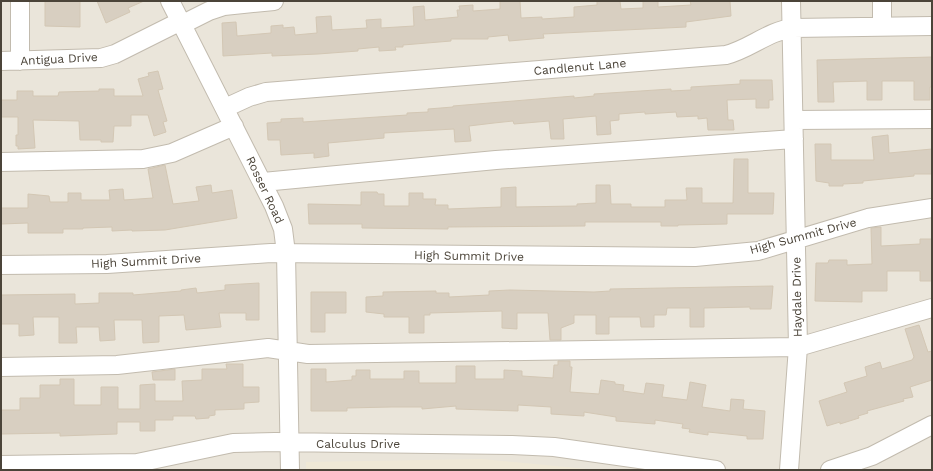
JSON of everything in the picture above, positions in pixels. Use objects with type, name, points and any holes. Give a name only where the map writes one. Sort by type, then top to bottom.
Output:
[{"type":"street","points":[[20,1],[20,61]]},
{"type":"street","name":"Rosser Road","points":[[170,1],[263,182],[283,229],[286,253],[290,470]]},
{"type":"street","name":"Antigua Drive","points":[[1,61],[100,58],[114,54],[209,11],[224,6],[274,1]]},
{"type":"street","name":"Haydale Drive","points":[[789,470],[798,347],[795,239],[793,28],[791,1]]},
{"type":"street","points":[[882,1],[882,26]]},
{"type":"street","name":"Candlenut Lane","points":[[225,108],[249,97],[266,92],[726,55],[748,48],[777,31],[793,28],[932,26]]},
{"type":"street","points":[[794,120],[932,118]]},
{"type":"street","points":[[1,162],[143,159],[172,153],[234,126]]},
{"type":"street","points":[[263,182],[496,160],[794,139]]},
{"type":"street","name":"High Summit Drive","points":[[1,265],[107,264],[286,253],[695,257],[758,251],[868,218],[932,208]]},
{"type":"street","points":[[1,367],[117,365],[268,348],[308,354],[798,347],[932,308]]},
{"type":"street","points":[[830,470],[872,456],[932,425]]},
{"type":"street","name":"Calculus Drive","points":[[3,467],[108,466],[150,461],[233,443],[290,443],[533,446],[606,454],[716,470]]},
{"type":"shaded area","points":[[1,1],[932,1],[932,470],[1,470]]},
{"type":"shaded area","points":[[482,459],[598,470],[306,470],[306,462]]},
{"type":"building","points":[[45,1],[80,1],[80,27],[45,26]]},
{"type":"building","points":[[97,1],[144,1],[128,8],[130,12],[106,23]]},
{"type":"building","points":[[500,1],[520,1],[521,18],[542,17],[542,19],[574,17],[574,7],[597,5],[597,1],[620,1],[621,9],[643,8],[643,1],[658,1],[658,7],[691,5],[690,1],[730,1],[731,16],[686,22],[686,27],[543,34],[544,38],[509,41],[508,35],[488,37],[488,39],[451,39],[451,41],[403,45],[403,47],[395,47],[396,50],[379,51],[379,47],[358,49],[358,51],[318,54],[272,56],[272,53],[223,56],[222,23],[236,22],[237,36],[271,33],[271,26],[283,25],[283,28],[294,27],[295,35],[317,33],[316,17],[331,16],[332,30],[367,28],[366,20],[381,19],[381,28],[414,26],[413,7],[424,6],[425,20],[458,17],[457,10],[460,10],[459,6],[473,5],[473,11],[500,9]]},
{"type":"building","points":[[932,57],[932,87],[930,87],[930,100],[914,100],[914,81],[882,81],[882,100],[867,100],[867,81],[833,82],[834,102],[818,102],[817,60]]},
{"type":"building","points":[[158,71],[163,89],[158,90],[167,121],[163,122],[166,132],[154,136],[148,115],[131,115],[131,126],[114,126],[113,142],[101,142],[101,140],[80,140],[79,121],[33,120],[35,148],[18,149],[18,146],[16,146],[16,135],[18,135],[18,117],[1,117],[1,100],[17,100],[17,91],[33,91],[33,96],[58,96],[59,92],[114,89],[114,96],[143,96],[138,79],[149,76],[148,73]]},
{"type":"building","points":[[740,80],[772,80],[773,100],[769,100],[769,108],[756,108],[756,99],[727,100],[728,120],[733,120],[734,130],[708,130],[707,118],[698,119],[698,116],[677,117],[676,112],[645,114],[645,112],[619,114],[619,120],[610,121],[611,134],[597,135],[596,116],[563,119],[564,139],[551,139],[549,121],[514,124],[513,121],[469,126],[471,141],[455,142],[454,129],[384,133],[384,138],[328,143],[329,156],[314,158],[314,153],[281,155],[280,140],[268,140],[267,123],[281,122],[281,119],[303,118],[303,122],[407,115],[407,113],[428,112],[428,109],[453,106],[574,96],[574,98],[594,96],[594,94],[671,89],[671,91],[691,90],[691,87],[740,84]]},
{"type":"building","points":[[888,135],[889,153],[932,149],[932,174],[914,174],[914,176],[863,181],[863,183],[843,184],[843,186],[829,186],[829,183],[816,181],[815,144],[831,144],[831,160],[874,160],[872,137]]},
{"type":"building","points":[[734,159],[748,159],[748,193],[774,193],[773,214],[727,214],[727,224],[678,226],[661,226],[661,222],[585,222],[585,226],[448,227],[448,229],[362,228],[362,224],[309,224],[308,204],[361,205],[361,192],[377,192],[378,194],[384,194],[384,206],[409,206],[409,193],[423,193],[423,199],[436,199],[435,205],[448,205],[448,209],[501,207],[501,188],[516,187],[516,207],[577,206],[577,204],[596,203],[596,185],[610,185],[611,204],[631,204],[631,207],[665,207],[665,200],[687,200],[686,188],[702,188],[702,203],[733,203]]},
{"type":"building","points":[[165,165],[173,204],[199,201],[196,187],[211,185],[212,193],[232,190],[237,218],[165,230],[112,231],[112,227],[63,229],[63,233],[28,233],[28,223],[1,224],[1,208],[28,208],[28,194],[49,196],[50,202],[68,202],[68,193],[81,193],[81,200],[110,200],[109,190],[123,189],[124,200],[153,198],[148,169]]},
{"type":"building","points":[[881,227],[881,246],[920,244],[920,239],[932,239],[932,281],[920,281],[920,271],[887,271],[887,291],[862,291],[862,302],[815,301],[816,263],[828,263],[829,260],[847,260],[847,265],[872,264],[871,228]]},
{"type":"building","points":[[259,283],[259,320],[246,320],[246,313],[219,313],[221,327],[186,330],[184,315],[159,316],[159,342],[143,343],[142,320],[114,320],[115,340],[100,341],[99,327],[76,327],[77,343],[59,343],[59,317],[33,317],[34,335],[19,336],[19,324],[1,324],[1,295],[75,294],[75,304],[99,303],[99,293],[133,293],[133,295],[181,291],[196,288],[197,293],[225,290],[225,285]]},
{"type":"building","points":[[773,286],[771,309],[750,309],[750,307],[704,308],[704,327],[690,327],[690,308],[667,308],[666,315],[654,315],[654,327],[641,327],[640,317],[609,317],[609,334],[596,334],[596,315],[574,315],[574,323],[561,328],[561,340],[550,340],[548,313],[517,313],[517,329],[502,328],[502,311],[430,313],[430,315],[424,315],[424,333],[409,333],[409,317],[384,317],[384,314],[366,312],[366,297],[383,296],[383,292],[436,291],[436,293],[449,293],[449,297],[489,295],[489,291],[510,290],[594,292],[610,291],[610,289]]},
{"type":"building","points":[[311,292],[346,292],[346,313],[325,313],[325,332],[311,332]]},
{"type":"building","points":[[919,325],[928,352],[932,351],[932,380],[910,387],[913,397],[903,399],[904,401],[867,411],[868,413],[858,416],[859,418],[840,424],[840,422],[827,426],[819,401],[847,392],[844,383],[867,376],[865,367],[880,362],[882,369],[912,360],[914,357],[905,329]]},
{"type":"building","points":[[558,361],[570,361],[570,367],[572,367],[570,392],[599,394],[601,380],[624,385],[623,391],[644,394],[646,383],[664,385],[662,397],[687,400],[690,382],[706,385],[702,407],[730,411],[731,399],[744,400],[743,409],[765,411],[763,439],[747,439],[747,436],[708,432],[708,435],[689,432],[690,429],[682,428],[683,424],[655,420],[655,424],[616,421],[616,417],[584,412],[584,416],[551,414],[551,407],[518,405],[518,411],[456,409],[456,406],[422,409],[422,407],[391,407],[347,408],[347,411],[311,411],[311,369],[326,369],[326,382],[352,380],[352,376],[356,376],[356,370],[370,370],[370,379],[404,379],[404,371],[419,371],[419,383],[456,383],[456,366],[475,366],[475,379],[504,379],[504,370],[522,371],[522,376],[553,378],[554,365],[558,365]]},
{"type":"building","points":[[226,364],[243,364],[243,387],[259,387],[259,402],[244,403],[244,409],[215,410],[215,415],[209,416],[209,418],[196,419],[195,416],[173,416],[173,420],[155,420],[155,431],[140,431],[140,422],[117,422],[117,434],[60,436],[60,433],[1,434],[1,410],[20,410],[20,398],[40,398],[40,385],[60,385],[60,379],[74,379],[74,405],[101,405],[101,387],[118,387],[118,409],[140,409],[140,385],[155,384],[155,401],[183,401],[182,381],[202,380],[202,369],[227,369]]},
{"type":"building","points":[[175,369],[175,380],[153,380],[152,372]]}]
